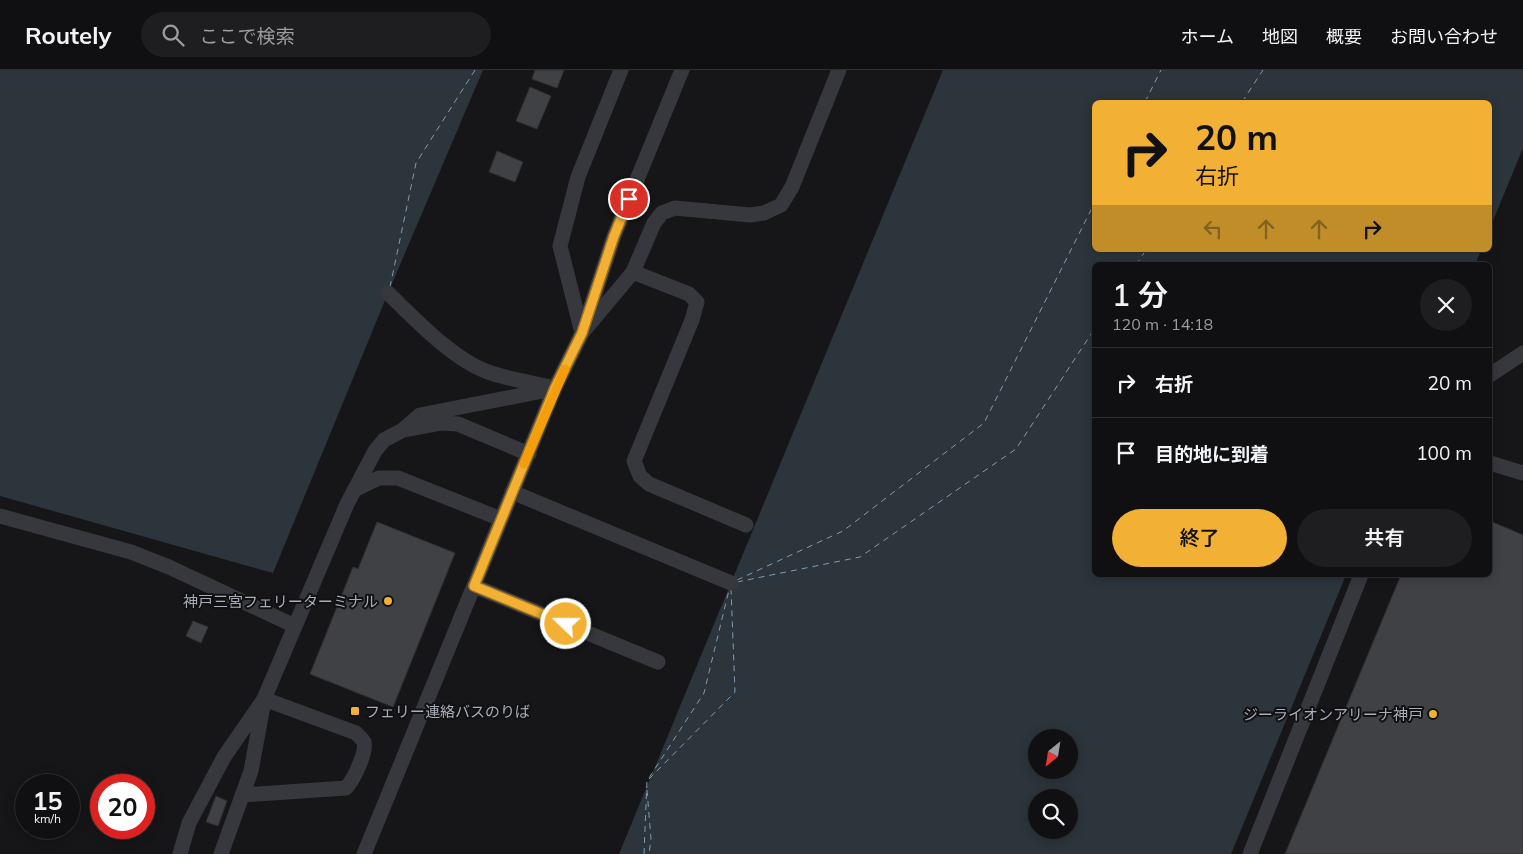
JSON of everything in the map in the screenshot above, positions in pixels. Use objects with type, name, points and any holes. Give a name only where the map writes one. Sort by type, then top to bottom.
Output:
[{"type":"lane","points":[[582,333],[560,246],[578,177],[621,70]]},
{"type":"lane","points":[[364,854],[555,388],[582,333],[614,236],[682,70]]},
{"type":"lane","points":[[582,333],[633,272],[654,223],[662,213],[675,208],[750,215],[764,213],[781,206],[792,187],[839,70]]},
{"type":"lane","points":[[633,272],[689,294],[697,302],[692,320],[634,460],[640,476],[649,484],[746,525]]},
{"type":"lane","points":[[388,293],[437,339],[470,363],[490,373],[555,388]]},
{"type":"lane","points":[[1492,374],[1523,353]]},
{"type":"lane","points":[[403,430],[420,415],[555,388]]},
{"type":"lane","points":[[180,854],[189,822],[224,757],[264,699],[354,490],[379,445],[390,436],[403,430],[441,423],[458,424],[528,454]]},
{"type":"lane","points":[[1492,464],[1523,473]]},
{"type":"lane","points":[[354,490],[379,478],[398,478],[501,519]]},
{"type":"lane","points":[[512,492],[731,583]]},
{"type":"lane","points":[[0,516],[131,552],[169,567],[295,626]]},
{"type":"lane","points":[[1250,854],[1360,577]]},
{"type":"lane","points":[[474,586],[658,662]]},
{"type":"lane","points":[[221,854],[251,771],[264,699]]},
{"type":"lane","points":[[242,796],[346,788],[352,782],[365,749],[364,741],[356,733],[264,699]]},
{"type":"shaded area","points":[[0,70],[483,70],[388,293],[273,573],[0,496]]},
{"type":"shaded area","points":[[943,70],[1523,70],[1523,148],[1492,223],[1492,100],[1092,100],[1092,252],[1480,252],[1476,262],[1092,262],[1092,577],[1345,577],[1231,854],[619,854]]},
{"type":"building","points":[[535,70],[564,70],[557,88],[532,79]]},
{"type":"building","points":[[530,87],[551,96],[537,129],[516,121]]},
{"type":"building","points":[[497,151],[523,162],[515,182],[489,172]]},
{"type":"building","name":"神戸三宮フェリーターミナル","points":[[377,522],[455,553],[393,707],[310,674],[353,567],[358,569]]},
{"type":"building","name":"ジーライオンアリーナ神戸","points":[[1492,522],[1523,535],[1523,854],[1285,854],[1400,577],[1492,577]]},
{"type":"building","points":[[193,621],[208,627],[201,643],[186,636]]},
{"type":"building","points":[[216,796],[227,801],[218,826],[206,822]]},
{"type":"ferry route","points":[[390,287],[416,163],[475,70]]},
{"type":"ferry route","points":[[1146,100],[1161,70]]},
{"type":"ferry route","points":[[1243,100],[1263,70]]},
{"type":"ferry route","points":[[737,580],[843,531],[984,423],[1092,208]]},
{"type":"ferry route","points":[[1138,262],[1145,252]]},
{"type":"ferry route","points":[[737,582],[860,557],[1016,449],[1092,333]]},
{"type":"ferry route","points":[[649,779],[735,692],[731,589]]},
{"type":"ferry route","points":[[644,854],[647,781],[704,693],[729,590]]},
{"type":"ferry route","points":[[647,790],[651,839],[649,854]]},
{"type":"slow traffic","points":[[524,464],[555,388],[565,369]]},
{"type":"place","name":"神戸三宮フェリーターミナル","points":[[388,601]]},
{"type":"place","name":"フェリー連絡バスのりば","points":[[355,711]]},
{"type":"place","name":"ジーライオンアリーナ神戸","points":[[1433,714]]},
{"type":"route","points":[[566,624],[474,586],[555,388],[582,333],[614,236],[629,199]]}]
